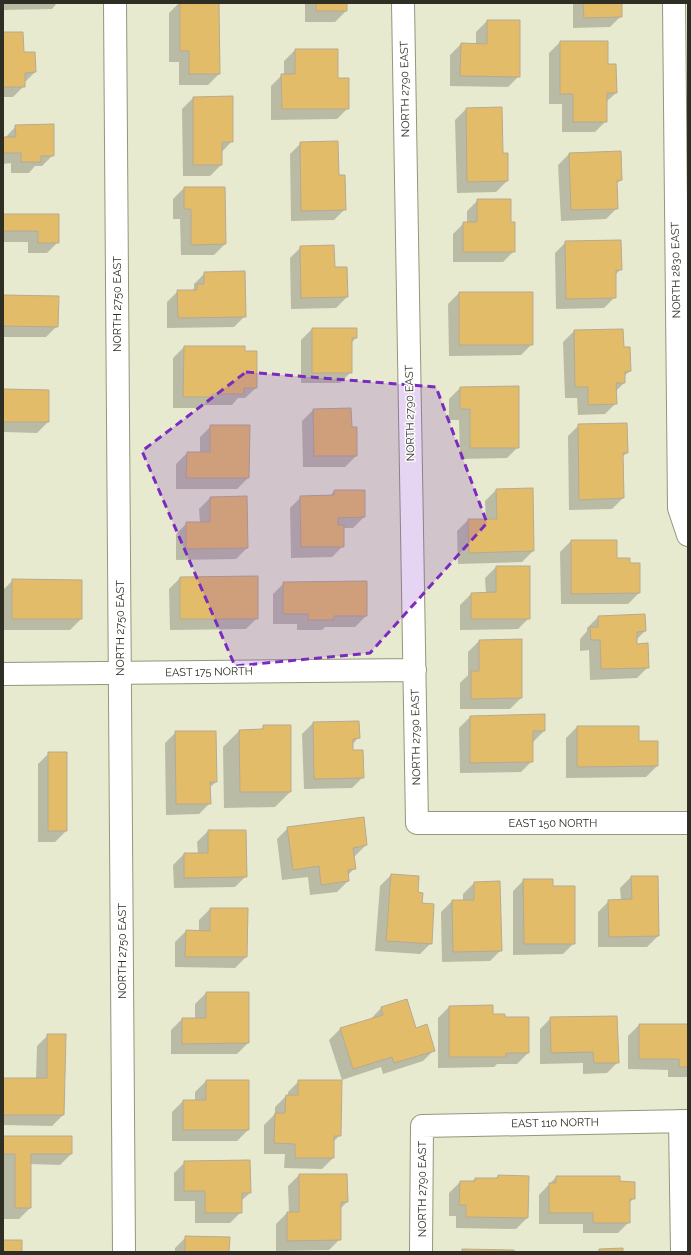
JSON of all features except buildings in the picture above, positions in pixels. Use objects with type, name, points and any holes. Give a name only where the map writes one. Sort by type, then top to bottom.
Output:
[{"type":"street","name":"NORTH 2750 EAST","points":[[115,3],[124,1252]]},
{"type":"street","name":"NORTH 2790 EAST","points":[[403,3],[417,823]]},
{"type":"street","name":"NORTH 2830 EAST","points":[[674,3],[681,26],[679,508],[688,536]]},
{"type":"street","name":"EAST 175 NORTH","points":[[3,674],[415,670]]},
{"type":"street","name":"EAST 150 NORTH","points":[[417,823],[688,823]]},
{"type":"street","name":"EAST 110 NORTH","points":[[422,1126],[684,1121]]},
{"type":"street","points":[[682,1252],[684,1121]]},
{"type":"street","name":"NORTH 2790 EAST","points":[[421,1252],[422,1126]]},
{"type":"highlighted area","points":[[246,372],[436,387],[487,523],[370,653],[235,666],[142,451]]}]
